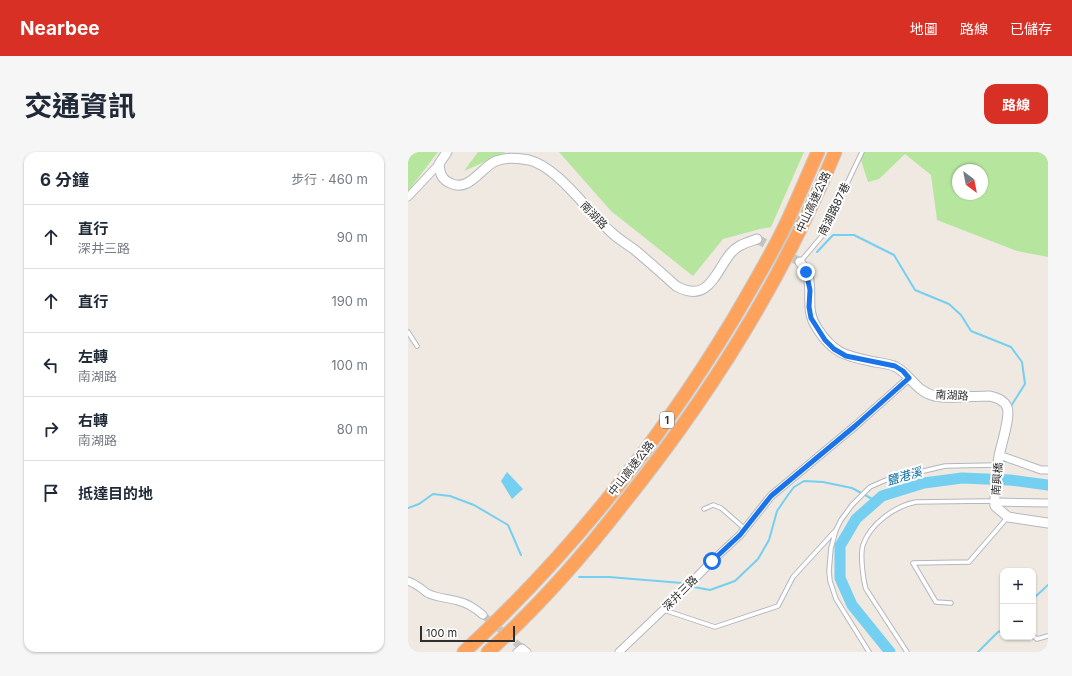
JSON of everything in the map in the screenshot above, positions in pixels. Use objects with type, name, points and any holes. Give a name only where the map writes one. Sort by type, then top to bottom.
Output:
[{"type":"highway","name":"中山高速公路","points":[[464,652],[574,540],[648,448],[685,396],[755,282],[785,226],[818,152]]},
{"type":"highway","name":"中山高速公路","points":[[488,652],[552,589],[653,467],[682,428],[721,369],[782,266],[805,221],[835,152]]},
{"type":"street","points":[[408,197],[439,164],[447,152]]},
{"type":"street","name":"南湖路","points":[[439,164],[440,174],[444,179],[454,185],[460,185],[472,180],[488,166],[503,159],[530,160],[538,163],[551,172],[611,232],[639,253],[676,286],[683,290],[694,291],[704,289],[710,284],[730,254],[740,244],[756,239]]},
{"type":"street","name":"南湖路","points":[[800,262],[806,272],[810,290],[809,307],[811,318],[825,340],[834,349],[846,356],[895,366],[903,371],[921,390],[935,396],[990,396],[998,398],[1004,402],[1008,408],[1008,417],[999,460]]},
{"type":"street","name":"深井三路","points":[[619,652],[745,529],[771,496],[855,426],[909,378]]},
{"type":"street","points":[[999,460],[1041,470],[1048,470]]},
{"type":"street","name":"南興橋","points":[[995,502],[999,460]]},
{"type":"street","points":[[1048,503],[995,502],[995,506],[1008,517],[1048,523]]},
{"type":"street","points":[[408,581],[420,586],[427,592],[446,599],[459,601],[474,608],[483,615]]},
{"type":"lane","name":"南湖路87巷","points":[[800,262],[822,236],[862,152]]},
{"type":"lane","points":[[408,332],[416,346]]},
{"type":"lane","points":[[663,609],[715,627],[778,606],[793,577],[836,530],[852,505],[870,487],[886,480],[945,466],[999,460]]},
{"type":"lane","points":[[907,652],[866,589],[864,582],[862,551],[866,540],[883,517],[908,504],[916,502],[988,500],[995,502]]},
{"type":"lane","points":[[704,509],[713,505],[721,508],[745,529]]},
{"type":"lane","points":[[951,603],[936,602],[913,563],[969,562],[1008,517]]},
{"type":"lane","points":[[836,530],[831,548],[829,571],[832,592],[869,652]]},
{"type":"lane","points":[[1036,638],[1048,636]]},
{"type":"green space","points":[[413,152],[438,152],[408,191],[408,158]]},
{"type":"green space","points":[[478,152],[506,152],[464,171]]},
{"type":"green space","points":[[559,152],[804,152],[771,227],[723,239],[693,276],[611,211]]},
{"type":"green space","points":[[859,152],[1048,152],[1048,257],[1017,251],[937,220],[931,175],[905,154],[879,179],[868,182]]},
{"type":"water","points":[[507,472],[523,489],[512,499],[501,481]]},
{"type":"waterway","points":[[817,252],[833,235],[854,235],[894,255],[915,290],[949,304],[961,315],[971,331],[1011,347],[1022,362],[1025,384],[1011,408]]},
{"type":"waterway","points":[[1002,480],[1004,459]]},
{"type":"waterway","name":"鹽港溪","points":[[890,652],[852,605],[840,578],[840,546],[856,519],[882,496],[924,483],[962,478],[1010,480],[1048,485]]},
{"type":"waterway","points":[[694,587],[710,590],[735,581],[758,559],[769,540],[777,511],[794,487],[804,481],[823,482],[852,488],[876,501]]},
{"type":"waterway","points":[[408,508],[419,504],[433,494],[450,496],[474,505],[508,525],[521,555]]},
{"type":"waterway","points":[[579,577],[609,577],[682,583]]},
{"type":"waterway","points":[[1036,596],[1048,585]]},
{"type":"waterway","points":[[978,652],[1000,631]]},
{"type":"tunnel","points":[[757,239],[800,262]]},
{"type":"tunnel","points":[[483,615],[522,648]]},
{"type":"route","points":[[712,561],[740,535],[771,496],[855,426],[909,378],[903,371],[895,366],[846,356],[834,349],[825,340],[811,318],[809,307],[810,290],[806,272]]}]
